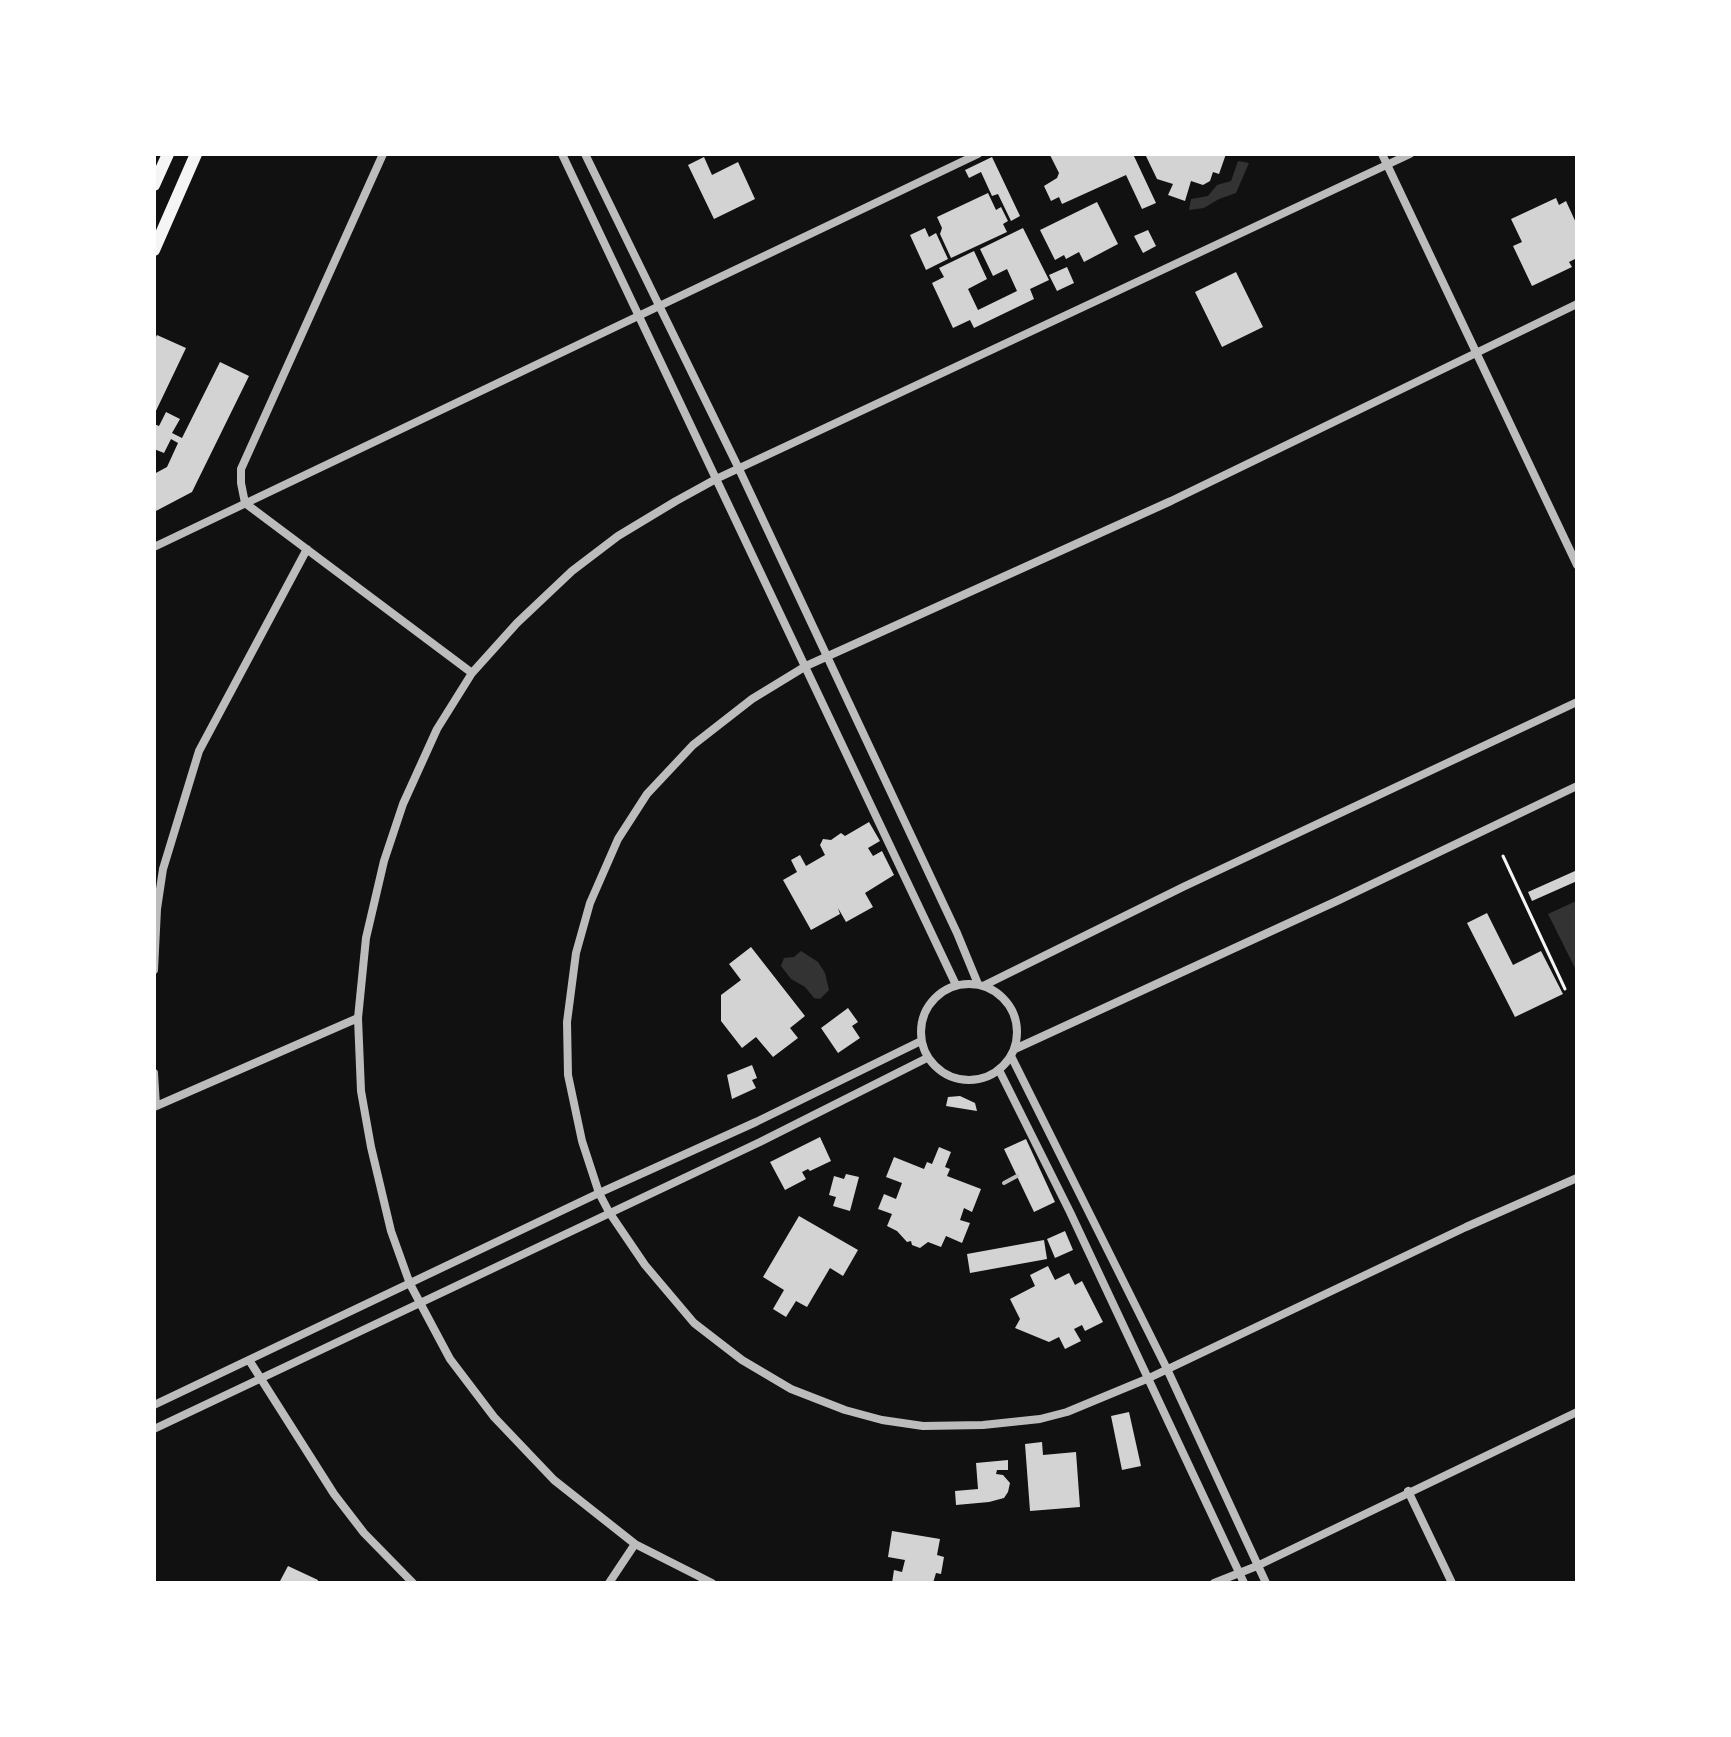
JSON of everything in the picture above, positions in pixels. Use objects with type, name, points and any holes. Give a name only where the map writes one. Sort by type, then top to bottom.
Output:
[{"type":"main road","points":[[154,185],[168,154]]},
{"type":"main road","points":[[154,250],[196,154]]},
{"type":"street","points":[[383,154],[241,469],[245,503],[472,673]]},
{"type":"street","points":[[562,154],[956,985]]},
{"type":"street","points":[[585,154],[739,469],[981,985]]},
{"type":"street","points":[[154,547],[978,154]]},
{"type":"street","points":[[1382,154],[1577,565]]},
{"type":"street","points":[[712,1583],[635,1544],[554,1480],[494,1417],[450,1359],[410,1284],[391,1231],[361,1091],[358,1018],[366,938],[384,861],[403,804],[432,741],[472,673],[572,571],[618,536],[716,479],[1410,154]]},
{"type":"street","points":[[1577,304],[1171,501],[806,666],[752,699],[693,745],[647,794],[618,839],[598,880],[576,953],[567,1022],[568,1075],[582,1141],[599,1193],[645,1265],[694,1323],[742,1360],[791,1389],[845,1410],[882,1420],[923,1426],[983,1425],[1040,1419],[1067,1412],[1149,1378],[1466,1227],[1577,1178]]},
{"type":"street","points":[[154,970],[156,908],[163,869],[199,751],[307,549]]},
{"type":"street","points":[[981,985],[1577,702]]},
{"type":"street","points":[[1013,1052],[1577,786]]},
{"type":"street","points":[[956,985],[981,985],[994,990],[1007,1001],[1015,1016],[1018,1032],[1013,1052],[999,1070],[979,1079],[959,1080],[941,1072],[927,1058],[921,1041],[921,1023],[928,1006],[940,993],[956,985]]},
{"type":"street","points":[[154,1073],[155,1106],[358,1018]]},
{"type":"street","points":[[154,1405],[599,1193],[756,1122],[921,1041]]},
{"type":"street","points":[[1013,1052],[1167,1369],[1266,1583]]},
{"type":"street","points":[[154,1429],[760,1142],[927,1058]]},
{"type":"street","points":[[999,1070],[1042,1164],[1149,1378],[1244,1583]]},
{"type":"street","points":[[249,1360],[334,1494],[364,1533],[413,1583]]},
{"type":"street","points":[[1214,1583],[1257,1566],[1577,1412]]},
{"type":"street","points":[[1408,1491],[1452,1583]]},
{"type":"street","points":[[609,1583],[635,1544]]},
{"type":"lane","points":[[1004,1183],[1017,1176]]},
{"type":"path","points":[[1503,856],[1565,989]]},
{"type":"shaded area","points":[[1238,161],[1249,163],[1236,193],[1204,208],[1189,210],[1191,199],[1208,196],[1217,185],[1231,181]]},
{"type":"shaded area","points":[[1576,901],[1577,904],[1577,972],[1548,914]]},
{"type":"shaded area","points":[[801,951],[818,962],[825,973],[829,990],[820,999],[814,998],[805,987],[791,979],[781,966],[784,958],[794,957]]},
{"type":"building","points":[[1133,154],[1156,203],[1142,209],[1126,175],[1062,204],[1059,197],[1051,201],[1044,186],[1057,178],[1059,173],[1050,155]]},
{"type":"building","points":[[1145,154],[1226,154],[1219,174],[1213,172],[1210,181],[1203,185],[1191,181],[1185,201],[1168,195],[1173,184],[1157,179]]},
{"type":"building","points":[[704,157],[712,175],[738,162],[755,199],[714,219],[688,165]]},
{"type":"building","points":[[992,157],[1020,216],[1011,221],[998,194],[992,196],[981,172],[969,178],[965,170]]},
{"type":"building","points":[[988,193],[996,210],[1001,207],[1008,221],[1003,224],[1007,232],[951,258],[940,234],[942,228],[937,217]]},
{"type":"building","points":[[1556,198],[1559,205],[1566,201],[1577,225],[1577,258],[1569,262],[1572,267],[1532,286],[1513,246],[1522,242],[1511,219]]},
{"type":"building","points":[[1097,202],[1118,244],[1084,262],[1079,252],[1066,259],[1064,255],[1055,260],[1040,230]]},
{"type":"building","points":[[925,228],[929,237],[936,233],[948,259],[926,270],[910,235]]},
{"type":"building","points":[[1023,228],[1049,280],[1030,289],[1034,299],[974,328],[970,320],[953,328],[932,283],[944,277],[939,268],[974,251],[987,279],[968,289],[978,310],[1017,291],[1007,269],[993,276],[980,249]]},
{"type":"building","points":[[1148,230],[1156,246],[1143,253],[1134,236]]},
{"type":"building","points":[[1067,267],[1074,283],[1057,291],[1049,275]]},
{"type":"building","points":[[1236,272],[1263,327],[1222,347],[1195,292]]},
{"type":"building","points":[[157,335],[186,348],[154,415],[154,341]]},
{"type":"building","points":[[220,362],[249,376],[192,492],[154,512],[154,474],[167,467],[178,443],[171,439],[164,453],[154,449],[154,424],[159,426],[166,412],[180,419],[172,433],[182,438]]},
{"type":"building","points":[[869,822],[880,841],[868,848],[873,856],[882,851],[894,875],[865,893],[873,907],[846,922],[838,908],[840,914],[811,930],[783,880],[797,872],[791,860],[800,855],[806,866],[825,855],[820,845],[823,839],[831,840],[841,833],[845,836]]},
{"type":"building","points":[[1575,871],[1577,881],[1532,901],[1528,892]]},
{"type":"building","points":[[1487,913],[1513,965],[1541,951],[1563,994],[1515,1017],[1467,923]]},
{"type":"building","points":[[751,947],[805,1016],[790,1028],[798,1038],[773,1057],[756,1037],[742,1048],[721,1021],[721,995],[741,980],[729,964]]},
{"type":"building","points":[[848,1008],[858,1022],[852,1026],[860,1038],[838,1053],[821,1028]]},
{"type":"building","points":[[752,1065],[757,1078],[752,1080],[756,1088],[732,1099],[727,1075]]},
{"type":"building","points":[[960,1096],[975,1103],[977,1111],[946,1106],[948,1097]]},
{"type":"building","points":[[820,1137],[831,1161],[802,1172],[806,1179],[785,1190],[770,1162]]},
{"type":"building","points":[[1026,1139],[1055,1202],[1034,1212],[1004,1149]]},
{"type":"building","points":[[939,1147],[951,1152],[945,1167],[950,1169],[947,1176],[981,1189],[972,1212],[964,1208],[960,1220],[970,1223],[962,1243],[946,1236],[941,1247],[928,1242],[920,1248],[887,1226],[892,1214],[878,1209],[884,1194],[896,1199],[902,1183],[886,1177],[894,1157],[924,1169],[927,1162],[932,1164]]},
{"type":"building","points":[[846,1174],[859,1177],[850,1211],[833,1206],[836,1197],[829,1195],[834,1176],[844,1179]]},
{"type":"building","points":[[799,1216],[858,1250],[843,1276],[830,1268],[807,1307],[796,1301],[786,1317],[773,1309],[784,1290],[763,1277]]},
{"type":"building","points":[[1065,1231],[1073,1250],[1055,1258],[1047,1239]]},
{"type":"building","points":[[1044,1240],[1047,1259],[970,1273],[967,1254]]},
{"type":"building","points":[[1048,1266],[1055,1280],[1069,1273],[1075,1285],[1082,1281],[1103,1322],[1085,1331],[1082,1325],[1074,1329],[1081,1341],[1065,1349],[1059,1337],[1049,1342],[1015,1328],[1020,1319],[1010,1299],[1035,1286],[1030,1275]]},
{"type":"building","points":[[1129,1412],[1141,1466],[1122,1470],[1111,1416]]},
{"type":"building","points":[[1042,1442],[1043,1455],[1076,1452],[1080,1507],[1030,1511],[1025,1444]]},
{"type":"building","points":[[1008,1460],[1008,1470],[997,1470],[996,1474],[1003,1475],[1010,1483],[1004,1498],[956,1505],[955,1491],[978,1489],[976,1463]]},
{"type":"building","points":[[892,1531],[940,1539],[937,1555],[944,1557],[941,1574],[936,1573],[933,1583],[892,1583],[894,1570],[902,1572],[905,1560],[888,1557]]},
{"type":"building","points":[[288,1566],[318,1580],[317,1583],[279,1583]]}]
